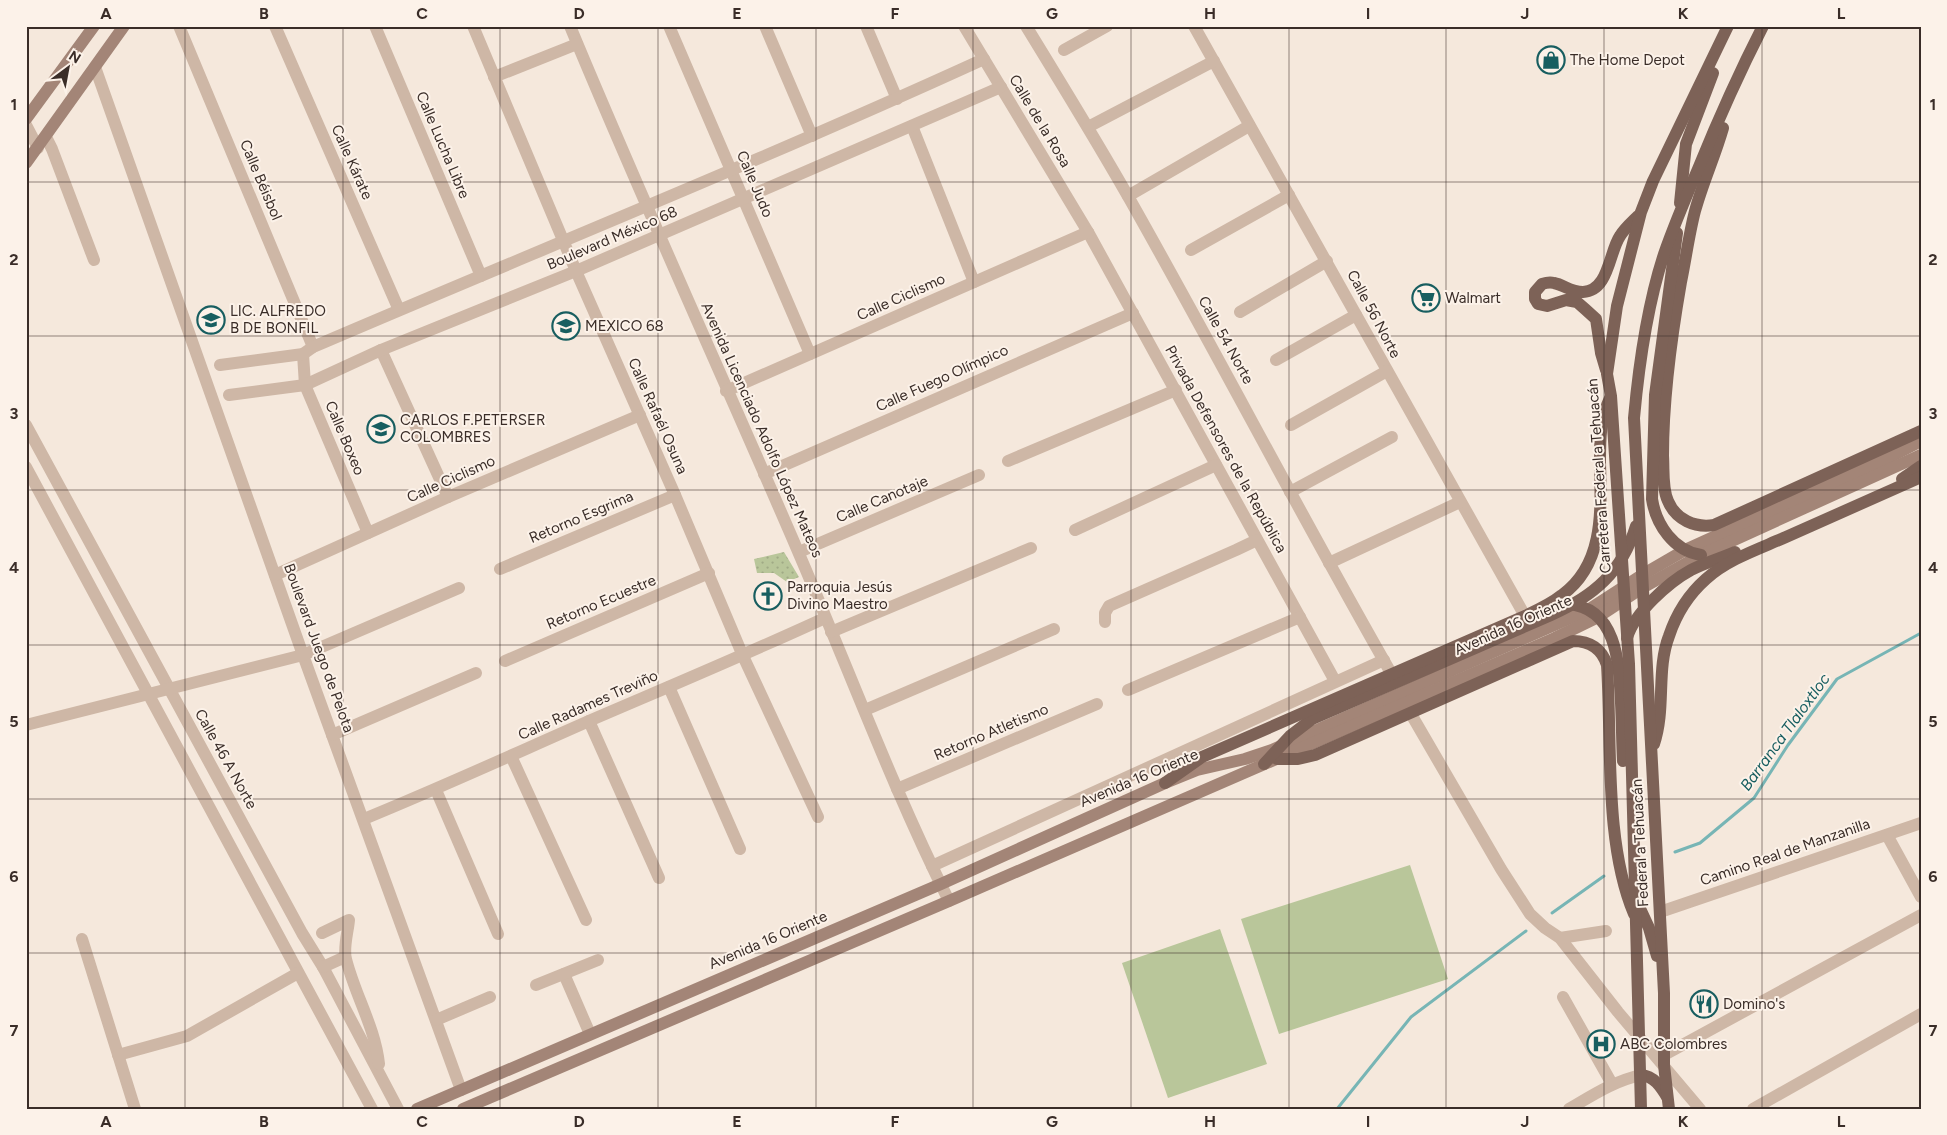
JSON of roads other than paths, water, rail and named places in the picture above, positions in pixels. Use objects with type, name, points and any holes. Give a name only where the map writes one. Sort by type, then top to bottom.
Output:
[{"type":"main road","points":[[26,119],[94,26]]},
{"type":"main road","points":[[26,163],[124,26]]},
{"type":"main road","name":"Carretera Federal a Tehuacán","points":[[1623,586],[1611,396],[1607,374],[1617,306],[1641,212],[1653,181],[1728,26]]},
{"type":"main road","points":[[1642,575],[1634,418],[1649,314],[1664,254],[1678,216],[1724,108],[1762,26]]},
{"type":"main road","points":[[1701,555],[1685,550],[1665,531],[1660,524],[1652,499],[1655,395],[1673,271],[1686,144],[1711,79],[1720,43]]},
{"type":"main road","points":[[1724,108],[1722,129],[1700,193],[1691,228],[1670,353],[1663,441],[1666,492],[1671,507],[1681,517],[1693,524],[1714,525],[1921,430]]},
{"type":"main road","points":[[1607,374],[1601,353],[1596,319],[1577,302],[1566,300],[1547,306],[1538,304],[1534,299],[1535,292],[1542,284],[1553,282],[1571,291],[1585,292],[1595,287],[1605,276],[1619,237],[1641,212]]},
{"type":"main road","points":[[1165,783],[1202,757],[1391,673],[1435,666],[1541,608],[1571,588],[1584,571],[1593,553],[1600,520],[1600,435],[1605,409],[1611,396]]},
{"type":"main road","name":"Avenida 16 Oriente","points":[[1435,666],[1593,614],[1623,586],[1685,550],[1921,441]]},
{"type":"main road","name":"Avenida 16 Oriente","points":[[463,1109],[1409,703],[1624,600],[1701,555],[1921,455]]},
{"type":"main road","points":[[1627,638],[1632,627],[1666,588],[1694,569],[1899,480],[1921,466]]},
{"type":"main road","points":[[1651,751],[1660,719],[1662,663],[1666,644],[1681,610],[1697,588],[1719,570],[1747,554],[1921,477]]},
{"type":"main road","points":[[1264,764],[1299,728],[1312,719],[1573,604],[1600,586],[1622,559],[1639,518]]},
{"type":"main road","name":"Federal a Tehuacán","points":[[1642,575],[1664,992],[1664,1060],[1669,1104]]},
{"type":"main road","name":"Federal a Tehuacán","points":[[1623,586],[1627,638],[1641,1109]]},
{"type":"main road","points":[[1541,608],[1556,604],[1573,604],[1593,614],[1611,634],[1619,668],[1626,827],[1631,880],[1636,901],[1653,940],[1664,992]]},
{"type":"main road","points":[[1277,759],[1298,759],[1315,755],[1573,641],[1585,642],[1597,648],[1604,656],[1607,665],[1613,798],[1618,856],[1624,888],[1635,916]]},
{"type":"main road","name":"Avenida 16 Oriente","points":[[417,1109],[940,884],[1165,783],[1197,770],[1245,759],[1283,745]]},
{"type":"main road","points":[[1641,1075],[1653,1079],[1661,1087],[1669,1104]]},
{"type":"street","name":"Calle Béisbol","points":[[179,26],[308,350]]},
{"type":"street","name":"Calle Kárate","points":[[275,26],[399,310]]},
{"type":"street","name":"Calle Lucha Libre","points":[[375,26],[481,276]]},
{"type":"street","name":"Calle Rafaél Osuna","points":[[473,26],[576,271],[709,573],[743,656],[818,818]]},
{"type":"street","name":"Avenida Licenciado Adolfo López Mateos","points":[[570,26],[646,207],[798,552],[897,789],[949,901]]},
{"type":"street","name":"Calle Judo","points":[[669,26],[810,354]]},
{"type":"street","points":[[765,26],[812,136]]},
{"type":"street","points":[[866,26],[897,99]]},
{"type":"street","name":"Calle de la Rosa","points":[[964,26],[1088,232]]},
{"type":"street","name":"Calle 54 Norte","points":[[1026,26],[1128,196],[1391,673]]},
{"type":"street","points":[[1064,50],[1107,26]]},
{"type":"street","name":"Calle 56 Norte","points":[[1194,26],[1249,126],[1327,260],[1387,371],[1525,616]]},
{"type":"street","points":[[494,77],[578,44]]},
{"type":"street","name":"Boulevard México 68","points":[[220,365],[308,350],[812,136],[984,59]]},
{"type":"street","points":[[1088,127],[1214,61]]},
{"type":"street","name":"Boulevard Juego de Pelota","points":[[95,67],[303,654],[461,1090]]},
{"type":"street","name":"Boulevard México 68","points":[[229,395],[305,385],[381,350],[659,236],[1001,87]]},
{"type":"street","points":[[26,125],[38,148]]},
{"type":"street","points":[[912,126],[974,282]]},
{"type":"street","points":[[1128,196],[1249,126]]},
{"type":"street","points":[[46,137],[52,148],[94,260]]},
{"type":"street","points":[[1191,250],[1289,195]]},
{"type":"street","name":"Calle Ciclismo","points":[[726,391],[1088,232]]},
{"type":"street","name":"Privada Defensores de la República","points":[[1088,232],[1176,390],[1256,540],[1336,681]]},
{"type":"street","points":[[1240,312],[1327,260]]},
{"type":"street","name":"Calle Fuego Olímpico","points":[[764,474],[1133,312]]},
{"type":"street","points":[[1276,360],[1356,315]]},
{"type":"street","name":"Calle Boxeo","points":[[308,350],[305,385],[368,533]]},
{"type":"street","points":[[381,350],[448,497]]},
{"type":"street","points":[[1291,425],[1387,371]]},
{"type":"street","points":[[1008,462],[1176,390]]},
{"type":"street","name":"Calle Ciclismo","points":[[275,575],[448,497],[640,415]]},
{"type":"street","name":"Calle 46 A Norte","points":[[26,425],[168,689],[302,933],[323,967],[398,1109]]},
{"type":"street","points":[[1290,492],[1392,437]]},
{"type":"street","points":[[1075,530],[1216,465]]},
{"type":"street","points":[[26,467],[372,1109]]},
{"type":"street","name":"Calle Canotaje","points":[[798,552],[979,474]]},
{"type":"street","name":"Retorno Esgrima","points":[[500,569],[675,495]]},
{"type":"street","points":[[1329,563],[1460,502]]},
{"type":"street","points":[[1105,622],[1105,612],[1109,606],[1256,540]]},
{"type":"street","points":[[831,632],[1031,548]]},
{"type":"street","points":[[85,577],[104,568]]},
{"type":"street","name":"Retorno Ecuestre","points":[[505,661],[709,573]]},
{"type":"street","points":[[26,725],[303,654],[459,588]]},
{"type":"street","points":[[1128,690],[1300,617]]},
{"type":"street","name":"Calle Radames Treviño","points":[[364,818],[436,790],[589,721],[743,656],[825,618]]},
{"type":"street","points":[[865,710],[1054,629]]},
{"type":"street","points":[[932,866],[1384,660]]},
{"type":"street","points":[[332,735],[476,673]]},
{"type":"street","points":[[669,687],[740,849]]},
{"type":"street","name":"Retorno Atletismo","points":[[897,789],[1097,704]]},
{"type":"street","points":[[1411,714],[1501,869],[1530,914],[1545,928],[1560,938],[1640,1038],[1664,1060],[1700,1109]]},
{"type":"street","points":[[589,721],[659,878]]},
{"type":"street","points":[[511,756],[586,920]]},
{"type":"street","points":[[436,790],[498,934]]},
{"type":"street","name":"Camino Real de Manzanilla","points":[[1660,912],[1921,823]]},
{"type":"street","points":[[1887,835],[1921,897]]},
{"type":"street","points":[[1664,1060],[1921,915]]},
{"type":"street","points":[[322,932],[349,920],[345,958],[377,1048],[379,1070]]},
{"type":"street","points":[[1560,938],[1606,931]]},
{"type":"street","points":[[82,939],[135,1109]]},
{"type":"street","points":[[323,967],[345,958]]},
{"type":"street","points":[[536,986],[598,960]]},
{"type":"street","points":[[118,1055],[187,1036],[298,974]]},
{"type":"street","points":[[564,974],[590,1034]]},
{"type":"street","points":[[436,1020],[490,997]]},
{"type":"street","points":[[1563,997],[1612,1084]]},
{"type":"street","points":[[1752,1109],[1921,1014]]},
{"type":"street","points":[[1569,1109],[1612,1084],[1641,1075]]},
{"type":"waterway","name":"Barranca Tlaloxtloc","points":[[1675,852],[1700,843],[1754,798],[1788,745],[1837,679],[1921,633]]},
{"type":"waterway","name":"Barranca Tlaloxtloc","points":[[1552,913],[1604,876]]},
{"type":"waterway","name":"Barranca Tlaloxtloc","points":[[1337,1109],[1411,1017],[1526,931]]},
{"type":"place","name":"The Home Depot","points":[[1551,60]]},
{"type":"place","name":"Walmart","points":[[1426,298]]},
{"type":"place","name":"LIC. ALFREDO B DE BONFIL","points":[[211,320]]},
{"type":"place","name":"MEXICO 68","points":[[566,326]]},
{"type":"place","name":"CARLOS F.PETERSER COLOMBRES","points":[[381,429]]},
{"type":"place","name":"Parroquia Jesús Divino Maestro","points":[[768,596]]},
{"type":"place","name":"Domino's","points":[[1704,1004]]},
{"type":"place","name":"ABC Colombres","points":[[1601,1044]]}]
